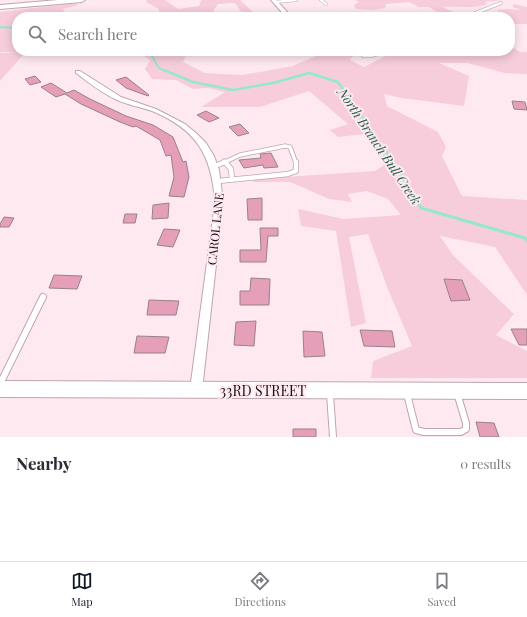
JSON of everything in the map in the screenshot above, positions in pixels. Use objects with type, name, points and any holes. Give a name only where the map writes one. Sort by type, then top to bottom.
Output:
[{"type":"street","points":[[0,7],[82,0]]},
{"type":"street","points":[[274,1],[285,12]]},
{"type":"street","name":"CAROL LANE","points":[[78,72],[118,98],[153,110],[182,125],[204,145],[215,166],[218,181],[219,202],[196,390]]},
{"type":"street","name":"33RD STREET","points":[[0,389],[527,391]]},
{"type":"lane","points":[[274,1],[296,0]]},
{"type":"lane","points":[[321,0],[326,4]]},
{"type":"lane","points":[[478,12],[501,3]]},
{"type":"lane","points":[[215,166],[240,155],[285,146],[290,147],[296,161],[296,171],[288,174],[218,181]]},
{"type":"lane","points":[[224,161],[230,165],[233,171],[232,179]]},
{"type":"lane","points":[[0,384],[43,297]]},
{"type":"lane","points":[[329,390],[334,437]]},
{"type":"lane","points":[[406,390],[416,430],[424,432],[461,432],[466,429],[466,423],[457,391]]},
{"type":"shaded area","points":[[147,0],[165,0],[178,9],[199,6],[201,0],[240,0],[253,12],[241,12],[235,3],[218,4],[213,11],[214,12],[159,12],[159,9],[146,2]]},
{"type":"shaded area","points":[[355,0],[503,0],[485,2],[487,4],[482,6],[442,7],[453,12],[437,12],[429,7],[419,7],[409,2],[386,4],[385,8],[372,10],[356,9],[354,5],[359,2]]},
{"type":"shaded area","points":[[74,3],[79,5],[63,9],[64,12],[12,12],[12,52],[0,52],[0,12]]},
{"type":"shaded area","points":[[513,4],[527,7],[527,24],[515,24],[515,12],[497,12],[498,10],[508,9],[521,10],[513,7]]},
{"type":"shaded area","points":[[515,49],[520,52],[527,52],[527,74],[504,73],[468,63],[439,63],[469,76],[464,106],[401,98],[384,94],[387,106],[438,132],[446,147],[442,156],[462,196],[527,200],[527,295],[495,247],[440,236],[453,255],[514,314],[496,335],[527,351],[527,378],[371,378],[373,361],[412,346],[387,287],[368,234],[349,237],[366,323],[351,327],[336,231],[301,226],[298,209],[344,219],[401,215],[388,199],[367,191],[348,194],[352,202],[329,199],[290,182],[253,182],[255,179],[375,171],[384,165],[365,134],[338,137],[330,130],[348,124],[309,91],[260,107],[201,107],[225,92],[207,88],[193,89],[176,80],[152,79],[145,69],[150,60],[144,56],[186,56],[183,62],[205,73],[242,75],[293,66],[317,56],[353,56],[350,60],[364,67],[385,56],[515,56]]},
{"type":"shaded area","points":[[0,53],[12,53],[12,56],[22,56],[0,81]]},
{"type":"building","points":[[35,76],[41,82],[30,85],[25,79]]},
{"type":"building","points":[[126,77],[149,95],[148,96],[126,88],[116,80]]},
{"type":"building","points":[[51,83],[67,93],[74,90],[126,116],[153,125],[173,137],[183,162],[186,161],[189,177],[184,197],[169,196],[174,177],[171,155],[166,156],[160,140],[136,126],[133,127],[120,122],[81,104],[65,94],[56,97],[41,87]]},
{"type":"building","points":[[512,101],[525,102],[527,110],[514,109]]},
{"type":"building","points":[[206,111],[219,118],[209,122],[197,115]]},
{"type":"building","points":[[240,124],[249,133],[238,136],[229,127]]},
{"type":"building","points":[[271,153],[278,167],[264,168],[263,165],[244,168],[239,160],[261,158],[260,154]]},
{"type":"building","points":[[262,198],[262,220],[248,220],[247,199]]},
{"type":"building","points":[[169,203],[168,218],[152,219],[153,205]]},
{"type":"building","points":[[125,214],[137,214],[135,223],[123,223]]},
{"type":"building","points":[[4,217],[14,218],[9,227],[0,227]]},
{"type":"building","points":[[260,228],[278,228],[278,236],[268,236],[266,262],[240,262],[240,250],[261,250]]},
{"type":"building","points":[[164,229],[180,230],[173,247],[157,245]]},
{"type":"building","points":[[54,275],[82,276],[77,289],[49,288]]},
{"type":"building","points":[[251,278],[270,279],[269,305],[240,305],[240,291],[250,291]]},
{"type":"building","points":[[444,279],[462,280],[470,300],[451,301]]},
{"type":"building","points":[[149,300],[179,301],[176,315],[147,315]]},
{"type":"building","points":[[256,321],[254,346],[234,345],[236,322]]},
{"type":"building","points":[[511,329],[527,329],[527,345],[519,345]]},
{"type":"building","points":[[360,330],[392,331],[395,347],[364,346]]},
{"type":"building","points":[[303,331],[322,332],[325,356],[304,357]]},
{"type":"building","points":[[137,336],[169,337],[165,353],[134,353]]},
{"type":"building","points":[[476,422],[494,423],[499,437],[480,437]]},
{"type":"building","points":[[293,429],[316,429],[316,437],[293,437]]},
{"type":"waterway","name":"North Branch Bull Creek","points":[[0,27],[12,28]]},
{"type":"waterway","name":"North Branch Bull Creek","points":[[152,56],[159,68],[166,71]]},
{"type":"waterway","name":"North Branch Bull Creek","points":[[164,70],[193,82],[233,90],[273,83],[309,73],[338,82],[394,163]]},
{"type":"waterway","name":"North Branch Bull Creek","points":[[393,162],[421,208],[525,238],[527,241]]}]
